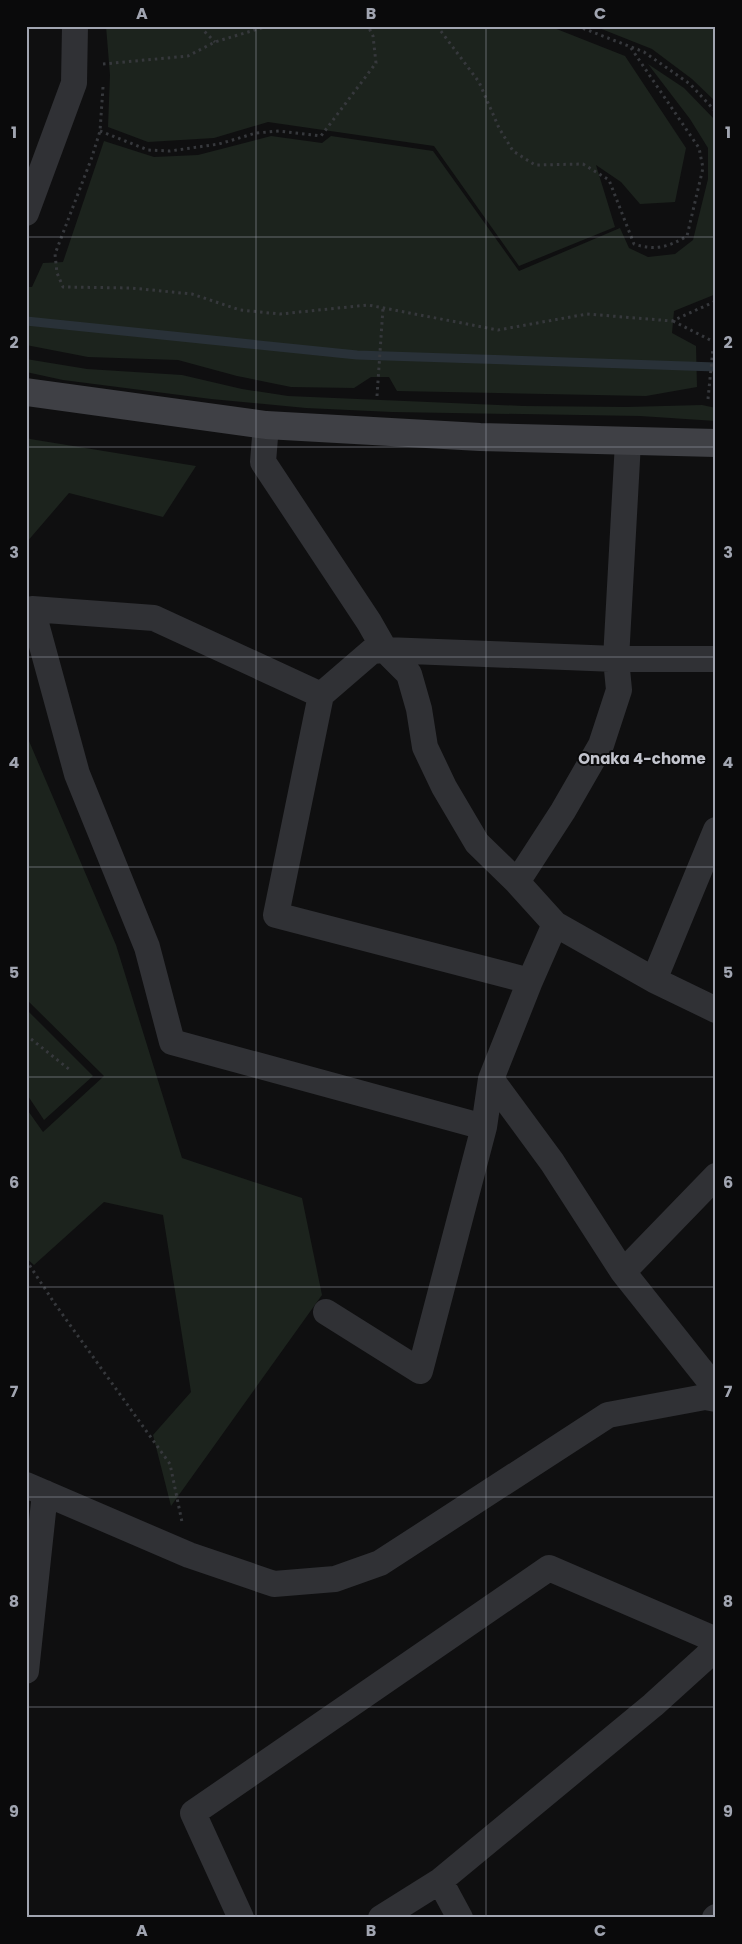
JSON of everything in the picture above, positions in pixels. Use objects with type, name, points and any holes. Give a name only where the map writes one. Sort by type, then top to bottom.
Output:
[{"type":"street","points":[[26,213],[74,83],[75,26]]},
{"type":"street","points":[[26,392],[266,425],[480,437],[716,443]]},
{"type":"street","points":[[266,425],[263,462],[369,622],[385,650],[410,674],[419,709],[424,747],[477,843],[517,882],[555,924],[654,980],[716,1010]]},
{"type":"street","points":[[517,882],[563,812],[601,745],[619,690],[616,658],[628,442]]},
{"type":"street","points":[[321,695],[154,618],[32,608],[77,774],[148,947],[172,1042],[484,1127]]},
{"type":"street","points":[[530,981],[276,915],[321,695],[372,651],[616,658],[716,658]]},
{"type":"street","points":[[654,980],[716,830]]},
{"type":"street","points":[[326,1312],[420,1371],[484,1127],[491,1079],[555,924]]},
{"type":"street","points":[[491,1079],[552,1162],[623,1272],[716,1389]]},
{"type":"street","points":[[623,1272],[716,1176]]},
{"type":"street","points":[[26,1671],[35,1489],[189,1555],[274,1584],[335,1579],[380,1564],[608,1416],[704,1397],[716,1399]]},
{"type":"street","points":[[241,1918],[193,1813],[549,1568],[716,1640]]},
{"type":"street","points":[[381,1918],[440,1881],[653,1705],[716,1646]]},
{"type":"street","points":[[440,1881],[460,1918]]},
{"type":"path","points":[[202,26],[203,30],[215,42]]},
{"type":"path","points":[[103,64],[188,56],[215,42],[268,26]]},
{"type":"path","points":[[100,130],[148,150],[162,151],[219,144],[256,133],[278,131],[321,136],[376,63],[373,36],[368,26]]},
{"type":"path","points":[[437,26],[479,82],[499,128],[513,151],[534,165],[583,164],[610,180],[634,244],[648,249],[673,245],[687,236],[703,168],[699,148],[631,48]]},
{"type":"path","points":[[577,26],[644,52],[690,84],[716,112]]},
{"type":"path","points":[[103,55],[103,73]]},
{"type":"path","points":[[103,82],[100,130],[92,157],[55,254],[57,273],[63,287],[131,288],[192,294],[240,310],[280,314],[368,305],[498,330],[587,314],[672,321],[716,343]]},
{"type":"path","points":[[672,321],[716,301]]},
{"type":"path","points":[[377,396],[382,308]]},
{"type":"path","points":[[708,399],[714,348]]},
{"type":"path","points":[[26,1035],[70,1070]]},
{"type":"path","points":[[26,1260],[54,1304],[170,1464],[189,1555]]},
{"type":"shaded area","points":[[106,26],[549,26],[625,56],[686,148],[675,202],[640,204],[621,182],[596,165],[615,227],[519,266],[434,146],[268,122],[214,138],[148,142],[108,127],[110,75]]},
{"type":"shaded area","points":[[594,26],[716,26],[716,102],[692,79],[652,49]]},
{"type":"shaded area","points":[[648,64],[684,88],[716,121],[716,294],[674,311],[672,333],[696,346],[697,387],[646,396],[397,391],[389,377],[371,377],[354,388],[291,387],[237,376],[178,360],[88,357],[26,345],[26,287],[32,287],[43,263],[63,262],[104,141],[154,157],[198,155],[271,136],[322,143],[331,136],[433,151],[519,271],[620,228],[629,248],[648,257],[675,254],[693,240],[708,179],[708,148],[690,119]]},
{"type":"shaded area","points":[[26,359],[87,369],[182,375],[242,389],[288,396],[523,406],[627,407],[702,405],[716,408],[716,421],[640,416],[392,412],[306,408],[211,399],[63,380],[26,372]]},
{"type":"shaded area","points":[[26,437],[196,466],[163,517],[69,493],[26,543]]},
{"type":"shaded area","points":[[26,734],[116,945],[182,1158],[302,1198],[322,1295],[171,1506],[153,1435],[191,1392],[163,1215],[104,1202],[34,1265],[26,1258],[26,1108],[43,1132],[104,1076],[26,999]]},
{"type":"shaded area","points":[[26,1009],[93,1076],[44,1120],[26,1093]]},
{"type":"waterway","points":[[26,321],[357,355],[716,367]]},
{"type":"district","name":"Onaka 4-chome","points":[[642,758]]}]
